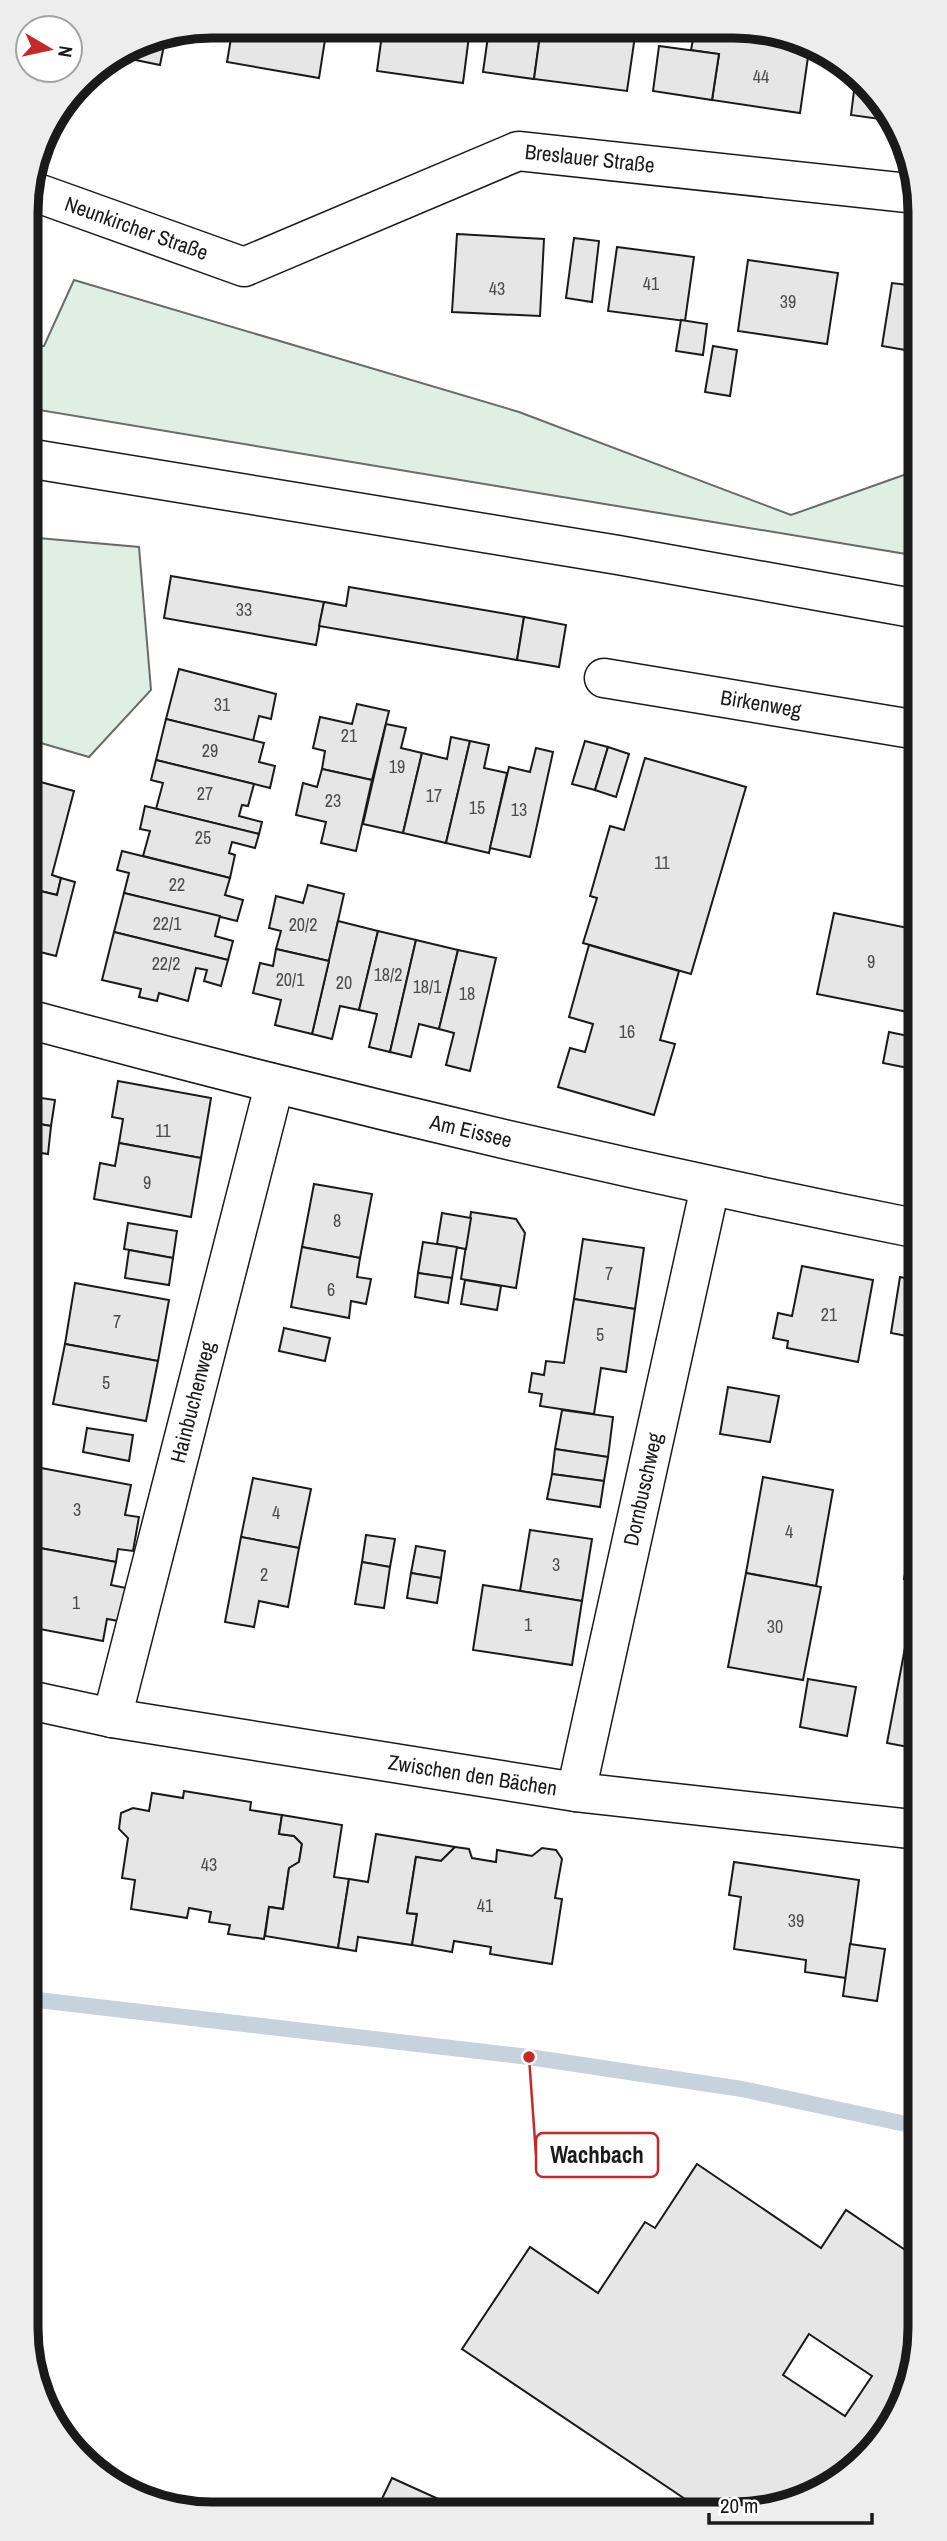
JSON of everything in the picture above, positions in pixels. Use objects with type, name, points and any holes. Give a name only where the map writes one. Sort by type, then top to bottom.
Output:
[{"type":"street","name":"Breslauer Straße","points":[[244,267],[518,151],[907,193]]},
{"type":"street","name":"Neunkircher Straße","points":[[40,194],[244,267]]},
{"type":"street","points":[[39,459],[618,555],[908,607]]},
{"type":"street","name":"Birkenweg","points":[[604,678],[908,728]]},
{"type":"street","name":"Am Eissee","points":[[39,1022],[274,1086],[710,1187],[908,1227]]},
{"type":"street","name":"Hainbuchenweg","points":[[112,1718],[274,1086]]},
{"type":"street","name":"Dornbuschweg","points":[[576,1792],[710,1187]]},
{"type":"street","name":"Zwischen den Bächen","points":[[38,1702],[112,1718],[576,1792],[908,1829]]},
{"type":"green space","points":[[74,280],[519,412],[791,515],[908,474],[908,554],[39,410],[39,346],[44,346]]},
{"type":"green space","points":[[39,538],[139,547],[151,690],[89,757],[39,742]]},
{"type":"building","points":[[231,38],[325,38],[319,78],[227,62]]},
{"type":"building","points":[[382,38],[469,38],[463,83],[377,71]]},
{"type":"building","points":[[488,38],[540,38],[534,79],[483,72]]},
{"type":"building","points":[[540,38],[635,38],[627,91],[534,79]]},
{"type":"building","points":[[693,38],[734,38],[780,44],[808,56],[800,113],[712,100],[719,54],[691,50]]},
{"type":"building","points":[[164,45],[160,65],[131,59]]},
{"type":"building","points":[[659,46],[719,54],[712,100],[653,91]]},
{"type":"building","points":[[855,86],[881,119],[851,115]]},
{"type":"building","points":[[457,234],[544,239],[540,316],[452,312]]},
{"type":"building","points":[[574,238],[599,241],[592,302],[566,298]]},
{"type":"building","points":[[617,247],[694,257],[685,321],[608,311]]},
{"type":"building","points":[[748,260],[838,273],[827,344],[738,331]]},
{"type":"building","points":[[892,283],[908,285],[908,350],[882,346]]},
{"type":"building","points":[[681,320],[707,324],[703,355],[676,351]]},
{"type":"building","points":[[713,346],[737,350],[730,396],[705,392]]},
{"type":"building","points":[[171,576],[324,602],[316,645],[164,618]]},
{"type":"building","points":[[349,587],[524,617],[517,660],[319,626],[324,602],[346,606]]},
{"type":"building","points":[[524,617],[566,625],[559,667],[517,660]]},
{"type":"building","points":[[179,669],[276,694],[271,719],[259,716],[253,741],[166,719]]},
{"type":"building","points":[[357,704],[389,711],[372,780],[322,769],[325,751],[313,748],[320,717],[352,724]]},
{"type":"building","points":[[166,719],[264,743],[259,762],[275,766],[270,788],[156,760]]},
{"type":"building","points":[[386,724],[406,728],[401,748],[422,753],[403,833],[363,824]]},
{"type":"building","points":[[451,737],[470,741],[446,843],[403,833],[422,753],[447,759]]},
{"type":"building","points":[[470,741],[489,745],[484,768],[507,773],[489,853],[446,843]]},
{"type":"building","points":[[585,741],[608,747],[595,790],[572,784]]},
{"type":"building","points":[[608,747],[629,754],[616,797],[595,790]]},
{"type":"building","points":[[536,748],[553,752],[530,857],[490,848],[509,767],[530,772]]},
{"type":"building","points":[[645,758],[746,787],[691,974],[583,943],[597,898],[590,896],[610,826],[624,830]]},
{"type":"building","points":[[156,760],[254,784],[248,806],[242,805],[239,816],[262,822],[259,834],[156,809],[163,783],[151,780]]},
{"type":"building","points":[[322,769],[372,780],[356,851],[321,843],[326,822],[296,815],[303,783],[317,787]]},
{"type":"building","points":[[39,782],[74,791],[52,875],[61,878],[57,895],[39,891]]},
{"type":"building","points":[[145,806],[259,834],[255,848],[232,842],[229,853],[235,855],[230,878],[143,856],[150,831],[140,829]]},
{"type":"building","points":[[122,851],[230,878],[225,895],[243,900],[237,921],[124,893],[129,873],[117,870]]},
{"type":"building","points":[[61,878],[75,882],[56,956],[39,952],[39,891],[57,895]]},
{"type":"building","points":[[308,885],[344,894],[329,961],[276,949],[281,931],[269,928],[276,896],[303,903]]},
{"type":"building","points":[[124,893],[220,916],[215,936],[233,941],[228,960],[114,932]]},
{"type":"building","points":[[834,913],[908,928],[908,1012],[817,994]]},
{"type":"building","points":[[338,921],[378,931],[359,1010],[340,1006],[332,1039],[312,1034]]},
{"type":"building","points":[[378,931],[416,940],[390,1052],[369,1047],[377,1014],[359,1010]]},
{"type":"building","points":[[114,932],[228,960],[221,986],[204,981],[207,970],[196,968],[188,1001],[159,993],[157,1001],[139,997],[141,989],[102,980]]},
{"type":"building","points":[[416,940],[458,950],[439,1029],[419,1024],[411,1057],[390,1052]]},
{"type":"building","points":[[589,945],[679,971],[660,1040],[675,1044],[654,1115],[558,1087],[570,1048],[585,1052],[593,1024],[569,1017]]},
{"type":"building","points":[[276,949],[329,961],[312,1034],[275,1025],[281,1000],[253,993],[260,963],[273,966]]},
{"type":"building","points":[[458,950],[496,958],[470,1071],[446,1065],[454,1033],[439,1029]]},
{"type":"building","points":[[889,1032],[908,1036],[908,1068],[883,1063]]},
{"type":"building","points":[[118,1081],[211,1098],[201,1158],[119,1143],[123,1119],[112,1117]]},
{"type":"building","points":[[39,1098],[55,1100],[51,1126],[39,1124]]},
{"type":"building","points":[[39,1124],[51,1126],[48,1154],[39,1153]]},
{"type":"building","points":[[119,1143],[201,1158],[191,1217],[94,1199],[100,1163],[115,1166]]},
{"type":"building","points":[[314,1184],[372,1194],[360,1258],[302,1247]]},
{"type":"building","points":[[471,1212],[516,1219],[525,1233],[516,1288],[461,1279]]},
{"type":"building","points":[[442,1213],[471,1218],[466,1249],[437,1244]]},
{"type":"building","points":[[128,1223],[177,1231],[173,1258],[124,1249]]},
{"type":"building","points":[[583,1239],[644,1248],[635,1309],[574,1299]]},
{"type":"building","points":[[423,1242],[457,1247],[452,1278],[418,1273]]},
{"type":"building","points":[[302,1247],[360,1258],[357,1277],[371,1279],[366,1304],[351,1301],[349,1318],[291,1307]]},
{"type":"building","points":[[129,1250],[173,1258],[169,1285],[125,1278]]},
{"type":"building","points":[[802,1266],[873,1280],[858,1362],[787,1348],[788,1341],[773,1338],[778,1313],[792,1316]]},
{"type":"building","points":[[418,1273],[452,1278],[448,1303],[415,1297]]},
{"type":"building","points":[[900,1277],[908,1279],[908,1336],[891,1333]]},
{"type":"building","points":[[465,1280],[501,1286],[497,1310],[461,1304]]},
{"type":"building","points":[[75,1283],[169,1300],[158,1361],[65,1344]]},
{"type":"building","points":[[574,1299],[635,1309],[626,1372],[601,1368],[594,1414],[540,1406],[542,1394],[529,1392],[532,1373],[544,1375],[546,1361],[564,1363]]},
{"type":"building","points":[[284,1328],[330,1338],[325,1361],[279,1351]]},
{"type":"building","points":[[65,1344],[158,1361],[146,1421],[53,1404]]},
{"type":"building","points":[[728,1387],[779,1396],[770,1442],[720,1434]]},
{"type":"building","points":[[562,1410],[613,1417],[608,1457],[555,1449]]},
{"type":"building","points":[[87,1428],[133,1435],[129,1461],[83,1452]]},
{"type":"building","points":[[555,1449],[608,1457],[604,1481],[552,1474]]},
{"type":"building","points":[[38,1467],[131,1485],[125,1515],[139,1517],[133,1551],[118,1549],[116,1562],[38,1548]]},
{"type":"building","points":[[552,1474],[604,1481],[600,1507],[547,1499]]},
{"type":"building","points":[[763,1477],[833,1490],[816,1586],[746,1573]]},
{"type":"building","points":[[253,1478],[311,1489],[299,1548],[241,1537]]},
{"type":"building","points":[[530,1530],[592,1539],[582,1601],[520,1591]]},
{"type":"building","points":[[366,1535],[395,1539],[390,1567],[362,1562]]},
{"type":"building","points":[[241,1537],[299,1548],[288,1607],[259,1601],[254,1627],[225,1622]]},
{"type":"building","points":[[416,1546],[445,1551],[441,1578],[411,1573]]},
{"type":"building","points":[[38,1548],[116,1562],[111,1585],[126,1588],[119,1621],[107,1619],[103,1641],[38,1629]]},
{"type":"building","points":[[908,1558],[908,1580],[904,1579]]},
{"type":"building","points":[[362,1562],[390,1567],[384,1608],[355,1604]]},
{"type":"building","points":[[411,1573],[441,1578],[437,1603],[407,1598]]},
{"type":"building","points":[[746,1573],[821,1587],[803,1680],[728,1667]]},
{"type":"building","points":[[483,1585],[582,1601],[572,1665],[473,1650]]},
{"type":"building","points":[[908,1632],[908,1747],[887,1743]]},
{"type":"building","points":[[808,1679],[856,1687],[847,1736],[800,1727]]},
{"type":"building","points":[[184,1791],[251,1802],[250,1810],[282,1815],[279,1834],[294,1836],[302,1844],[299,1862],[289,1868],[283,1909],[269,1907],[264,1939],[228,1934],[230,1925],[209,1922],[211,1912],[189,1908],[187,1918],[131,1909],[135,1880],[122,1878],[128,1838],[119,1829],[121,1813],[133,1808],[149,1811],[152,1793],[183,1798]]},
{"type":"building","points":[[282,1815],[342,1825],[334,1877],[349,1879],[338,1948],[265,1936],[269,1907],[283,1909],[289,1868],[299,1862],[302,1844],[294,1836],[279,1834]]},
{"type":"building","points":[[376,1834],[455,1847],[441,1861],[416,1857],[407,1913],[417,1914],[412,1945],[358,1937],[356,1951],[338,1948],[349,1879],[368,1882]]},
{"type":"building","points":[[455,1847],[469,1849],[472,1858],[496,1862],[497,1850],[532,1856],[542,1848],[556,1850],[562,1859],[555,1898],[562,1899],[552,1964],[490,1954],[491,1947],[454,1941],[452,1952],[412,1945],[417,1914],[407,1913],[416,1857],[441,1861]]},
{"type":"building","points":[[734,1862],[859,1880],[846,1978],[805,1972],[806,1960],[734,1949],[741,1897],[729,1895]]},
{"type":"building","points":[[850,1944],[885,1949],[877,2001],[843,1996]]},
{"type":"building","points":[[697,2164],[821,2248],[846,2210],[908,2252],[908,2340],[903,2374],[885,2416],[873,2434],[840,2467],[801,2489],[768,2499],[690,2502],[462,2349],[530,2247],[598,2293],[645,2222],[655,2228]],"holes":[[[809,2334],[872,2376],[845,2416],[783,2375]]]},
{"type":"building","points":[[392,2478],[445,2502],[380,2502]]},
{"type":"waterway","points":[[38,2000],[529,2057],[742,2089],[908,2124]]},
{"type":"place","name":"Wachbach","points":[[529,2057]]}]
